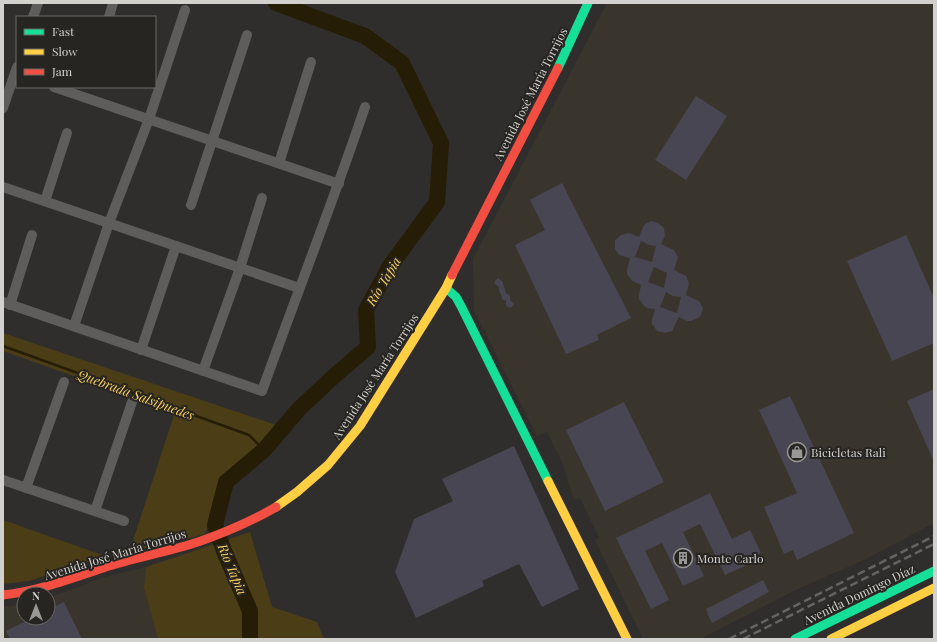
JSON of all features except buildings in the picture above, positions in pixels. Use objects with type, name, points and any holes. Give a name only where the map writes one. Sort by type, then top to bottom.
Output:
[{"type":"main road","name":"Avenida José María Torrijos","points":[[3,595],[32,592],[104,568],[198,542],[238,526],[275,508],[297,492],[323,469],[342,449],[360,426],[446,288],[572,39],[588,3]]},
{"type":"main road","points":[[446,288],[456,297],[461,306],[626,639]]},
{"type":"main road","name":"Avenida Domingo Díaz","points":[[795,639],[934,571]]},
{"type":"main road","points":[[831,639],[934,588]]},
{"type":"street","points":[[33,16],[38,3]]},
{"type":"street","points":[[108,16],[113,3]]},
{"type":"street","points":[[74,326],[109,223],[149,119],[185,10]]},
{"type":"street","points":[[191,205],[247,35]]},
{"type":"street","points":[[279,163],[311,62]]},
{"type":"street","points":[[3,108],[16,72]]},
{"type":"street","points":[[60,88],[83,92],[149,119],[339,184]]},
{"type":"street","points":[[32,235],[6,304],[262,391],[299,288],[339,184],[365,106]]},
{"type":"street","points":[[45,201],[67,133]]},
{"type":"street","points":[[3,187],[299,288]]},
{"type":"street","points":[[203,371],[240,268],[262,198]]},
{"type":"street","points":[[141,350],[176,246]]},
{"type":"street","points":[[26,488],[64,382]]},
{"type":"street","points":[[95,511],[132,402]]},
{"type":"street","points":[[3,480],[124,521]]},
{"type":"shaded area","points":[[607,3],[934,3],[934,523],[866,559],[798,589],[700,639],[643,639],[595,540],[599,538],[580,498],[574,500],[562,462],[547,432],[537,436],[474,310],[473,259]]},
{"type":"shaded area","points":[[3,333],[279,426],[221,487],[205,534],[154,547],[128,556],[175,412],[3,351]]},
{"type":"shaded area","points":[[3,520],[105,556],[29,581],[3,584]]},
{"type":"shaded area","points":[[250,532],[272,607],[317,622],[324,639],[158,639],[144,588],[146,567]]},
{"type":"shaded area","points":[[146,567],[144,588],[158,639],[3,639],[3,607],[16,605],[16,626],[56,626],[56,595],[108,576]]},
{"type":"waterway","name":"Río Tapia","points":[[250,639],[250,611],[224,551],[215,525],[226,482],[264,450],[299,409],[368,347],[366,310],[390,266],[437,202],[441,143],[402,63],[365,36],[276,3]]},
{"type":"waterway","name":"Quebrada Salsipuedes","points":[[3,346],[249,435],[264,450]]},
{"type":"railway","points":[[729,639],[934,536]]},
{"type":"railway","points":[[743,639],[934,544]]},
{"type":"traffic: fast","points":[[558,68],[588,3]]},
{"type":"traffic: fast","points":[[446,288],[456,297],[461,306],[548,481]]},
{"type":"traffic: fast","points":[[795,639],[934,571]]},
{"type":"traffic: slow","points":[[276,507],[297,492],[328,465],[360,426],[446,288],[452,275]]},
{"type":"traffic: slow","points":[[548,481],[627,639]]},
{"type":"traffic: slow","points":[[831,639],[934,588]]},
{"type":"traffic: jam","points":[[452,275],[558,68]]},
{"type":"traffic: jam","points":[[3,595],[41,588],[115,564],[198,542],[218,535],[276,507]]},
{"type":"place","name":"Bicicletas Rali","points":[[797,452]]},
{"type":"place","name":"Monte Carlo","points":[[683,558]]}]
